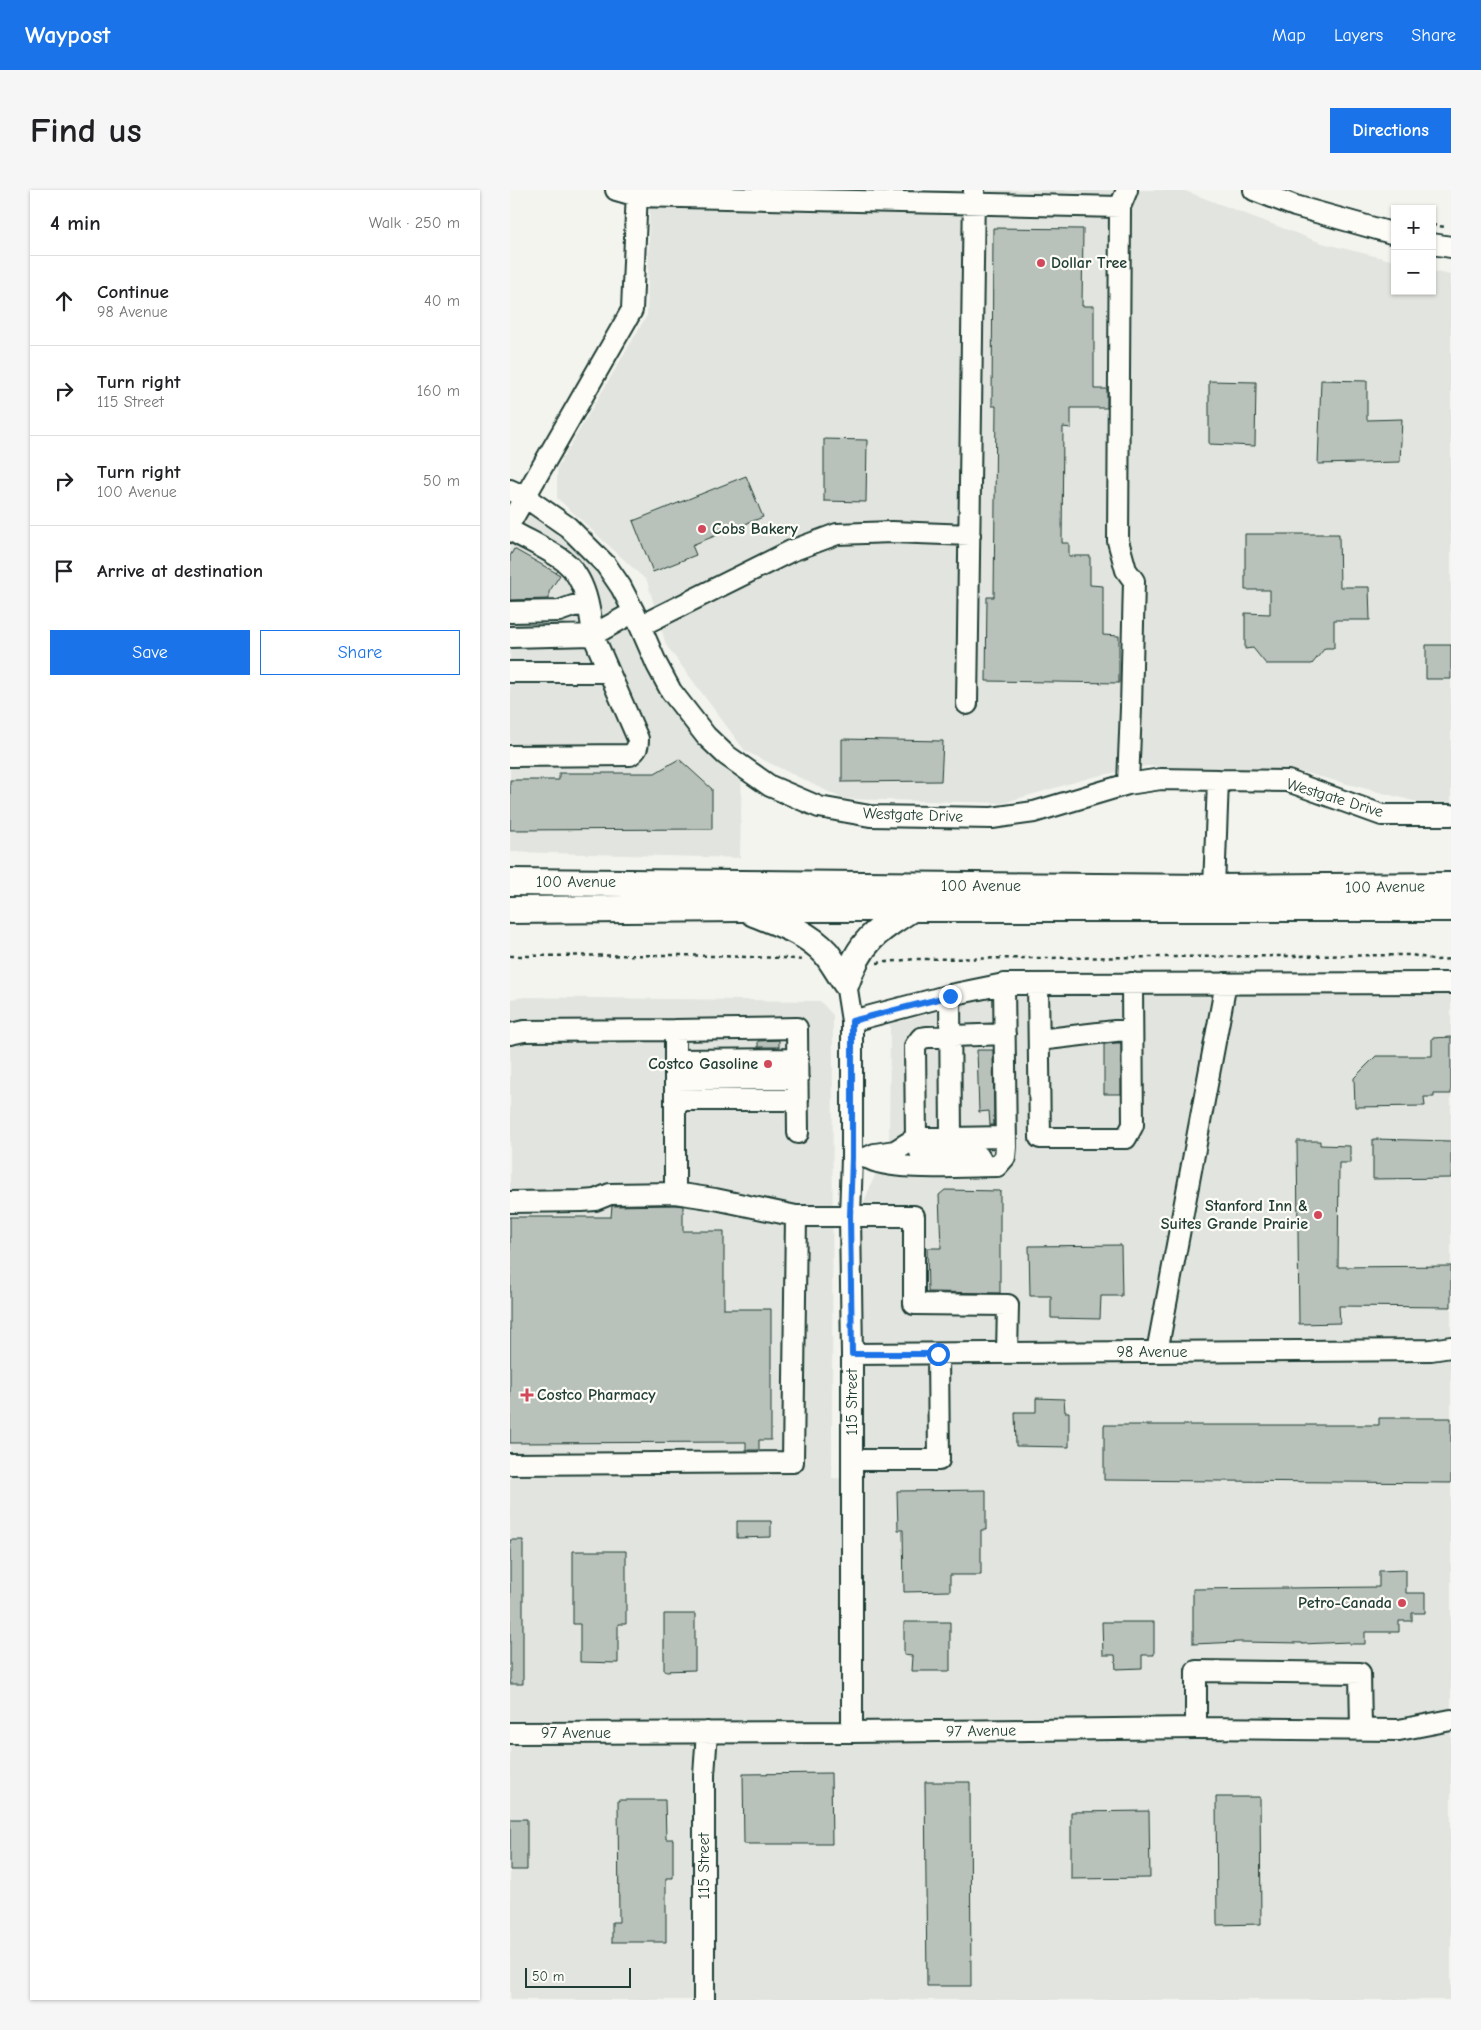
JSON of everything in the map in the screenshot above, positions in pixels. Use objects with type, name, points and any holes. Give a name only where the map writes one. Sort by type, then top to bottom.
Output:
[{"type":"main road","name":"100 Avenue","points":[[514,881],[1214,888],[1451,886]]},
{"type":"main road","name":"100 Avenue","points":[[510,910],[741,908],[1451,908]]},
{"type":"main road","points":[[741,908],[792,928],[810,940],[826,953],[846,983]]},
{"type":"main road","points":[[846,983],[853,963],[869,940],[887,924],[912,908]]},
{"type":"street","points":[[616,190],[637,193],[1124,198],[1118,541],[1126,570],[1134,581],[1132,708],[1128,784]]},
{"type":"street","points":[[1254,190],[1295,206],[1391,233]]},
{"type":"street","points":[[510,523],[518,494],[632,310],[637,193]]},
{"type":"street","points":[[968,704],[974,197]]},
{"type":"street","points":[[1436,245],[1451,247]]},
{"type":"street","name":"Westgate Drive","points":[[518,494],[568,527],[606,565],[622,588],[671,691],[706,736],[726,755],[770,786],[819,807],[870,816],[992,818],[1034,812],[1128,784],[1161,779],[1288,781],[1382,815],[1451,815]]},
{"type":"street","points":[[510,530],[564,561],[577,575],[588,605],[592,636],[638,739],[636,751],[630,755],[510,756]]},
{"type":"street","points":[[510,637],[592,636],[637,619],[791,551],[837,534],[892,532],[970,534]]},
{"type":"street","points":[[510,612],[559,611],[572,606],[588,605]]},
{"type":"street","points":[[510,672],[608,672]]},
{"type":"street","points":[[1214,888],[1218,780]]},
{"type":"street","name":"115 Street","points":[[846,983],[852,1021],[860,1158],[850,1216],[852,1732]]},
{"type":"street","points":[[1038,984],[1040,1138],[1126,1138],[1133,1125],[1132,983]]},
{"type":"street","points":[[1157,1352],[1226,983]]},
{"type":"street","points":[[852,1021],[1004,984],[1451,983]]},
{"type":"street","points":[[860,1158],[875,1163],[904,1166],[997,1166],[1002,1162],[1005,1157],[1006,1137],[1004,984]]},
{"type":"street","points":[[950,996],[951,1138]]},
{"type":"street","points":[[675,1065],[797,1028],[798,1132]]},
{"type":"street","points":[[1039,1040],[1132,1029]]},
{"type":"street","points":[[510,1034],[532,1031],[675,1065],[798,1069]]},
{"type":"street","points":[[904,1166],[919,1146],[915,1046],[921,1038],[1005,1034]]},
{"type":"street","points":[[675,1065],[798,1069]]},
{"type":"street","points":[[675,1065],[675,1193]]},
{"type":"street","points":[[860,1158],[951,1138],[1006,1137]]},
{"type":"street","points":[[919,1146],[954,1154],[962,1150],[970,1150],[976,1152],[980,1157],[982,1166]]},
{"type":"street","points":[[510,1202],[582,1202],[595,1200],[610,1194],[675,1193],[715,1199],[796,1216],[914,1216],[914,1304],[1008,1305],[1008,1353]]},
{"type":"street","points":[[510,1464],[793,1462],[796,1216]]},
{"type":"street","name":"98 Avenue","points":[[852,1354],[1431,1350],[1451,1347]]},
{"type":"street","points":[[852,1460],[939,1460],[938,1354]]},
{"type":"street","points":[[1196,1728],[1196,1671],[1360,1673],[1361,1728]]},
{"type":"street","name":"97 Avenue","points":[[510,1733],[1196,1728],[1361,1728],[1399,1730],[1451,1720]]},
{"type":"street","name":"115 Street","points":[[704,2000],[704,1774],[707,1732]]},
{"type":"path","points":[[1436,225],[1451,229]]},
{"type":"path","points":[[510,956],[678,955],[784,958],[810,961]]},
{"type":"path","points":[[873,964],[915,959],[1124,956],[1411,955],[1437,960],[1451,959]]},
{"type":"shaded area","points":[[650,190],[1183,190],[1322,243],[1391,260],[1391,295],[1436,295],[1436,272],[1451,275],[1451,804],[1425,804],[1301,772],[1147,766],[1089,778],[1003,803],[843,799],[745,751],[666,645],[647,581],[557,498],[557,468],[647,315]]},
{"type":"shaded area","points":[[510,490],[606,565],[657,665],[742,766],[740,858],[510,852]]},
{"type":"shaded area","points":[[1451,994],[1451,2000],[510,2000],[510,999],[524,997],[820,1001],[833,1015],[832,1478],[864,1480],[861,1209],[889,1141],[890,1024],[1000,995]]},
{"type":"building","points":[[993,228],[1083,229],[1082,306],[1094,306],[1094,389],[1107,389],[1107,408],[1071,408],[1071,428],[1063,427],[1062,543],[1069,543],[1069,556],[1090,556],[1090,585],[1103,586],[1103,635],[1119,636],[1119,683],[986,681],[987,597],[994,597],[996,406],[992,406]]},
{"type":"building","points":[[1321,380],[1367,381],[1367,420],[1402,419],[1400,462],[1318,464]]},
{"type":"building","points":[[1209,381],[1256,382],[1255,446],[1209,444]]},
{"type":"building","points":[[824,439],[867,440],[866,502],[824,501]]},
{"type":"building","points":[[746,476],[763,517],[692,545],[696,555],[653,572],[633,521]]},
{"type":"building","points":[[1245,534],[1339,534],[1340,587],[1369,587],[1370,620],[1334,620],[1334,648],[1325,648],[1312,664],[1266,664],[1253,648],[1245,649],[1245,613],[1270,614],[1270,590],[1245,590]]},
{"type":"building","points":[[514,549],[560,575],[549,592],[549,599],[510,600],[510,556]]},
{"type":"building","points":[[1426,645],[1451,645],[1451,679],[1426,679]]},
{"type":"building","points":[[842,739],[943,741],[941,781],[842,782]]},
{"type":"building","points":[[679,759],[712,789],[712,829],[510,830],[510,780],[559,780],[559,773],[655,773]]},
{"type":"building","points":[[1451,1037],[1451,1094],[1434,1094],[1434,1097],[1424,1097],[1425,1106],[1355,1107],[1354,1078],[1376,1056],[1432,1056],[1432,1038]]},
{"type":"building","points":[[779,1040],[779,1047],[758,1047],[758,1041]]},
{"type":"building","points":[[1121,1043],[1121,1094],[1104,1094],[1104,1044]]},
{"type":"building","points":[[977,1050],[993,1050],[994,1125],[990,1125],[989,1111],[979,1112]]},
{"type":"building","points":[[1373,1139],[1451,1141],[1451,1178],[1373,1179]]},
{"type":"building","name":"Stanford Inn & Suites Grande Prairie","points":[[1297,1141],[1320,1141],[1320,1145],[1350,1146],[1350,1163],[1339,1163],[1338,1267],[1451,1266],[1451,1307],[1339,1306],[1340,1323],[1299,1324]]},
{"type":"building","points":[[945,1190],[1000,1191],[1000,1293],[928,1292],[927,1248],[941,1248],[939,1195]]},
{"type":"building","points":[[612,1206],[683,1206],[683,1231],[724,1231],[724,1309],[771,1309],[771,1440],[759,1440],[759,1450],[746,1450],[746,1442],[510,1443],[510,1217],[611,1217]]},
{"type":"building","points":[[1121,1245],[1122,1296],[1101,1296],[1100,1319],[1051,1318],[1051,1296],[1030,1296],[1029,1246]]},
{"type":"building","points":[[1036,1398],[1064,1399],[1065,1412],[1069,1412],[1069,1447],[1016,1446],[1015,1412],[1036,1412]]},
{"type":"building","points":[[1379,1418],[1451,1418],[1451,1483],[1104,1480],[1104,1425],[1379,1425]]},
{"type":"building","points":[[986,1490],[986,1530],[981,1530],[981,1575],[950,1575],[950,1591],[904,1592],[903,1530],[898,1530],[897,1491]]},
{"type":"building","points":[[737,1521],[771,1521],[771,1537],[737,1538]]},
{"type":"building","points":[[510,1540],[523,1540],[523,1684],[510,1684]]},
{"type":"building","points":[[573,1551],[626,1551],[626,1624],[618,1624],[618,1663],[580,1662],[580,1624],[573,1624]]},
{"type":"building","points":[[1406,1570],[1406,1593],[1425,1593],[1425,1613],[1412,1613],[1412,1621],[1399,1621],[1399,1632],[1365,1632],[1365,1644],[1349,1644],[1349,1642],[1302,1644],[1240,1642],[1193,1644],[1193,1589],[1379,1587],[1379,1571]]},
{"type":"building","points":[[664,1614],[695,1614],[695,1670],[664,1671]]},
{"type":"building","points":[[904,1622],[950,1622],[950,1671],[911,1671],[912,1656],[904,1655]]},
{"type":"building","points":[[1102,1622],[1154,1622],[1154,1655],[1142,1655],[1142,1668],[1116,1669],[1115,1655],[1103,1655]]},
{"type":"building","points":[[831,1773],[832,1844],[744,1844],[743,1774]]},
{"type":"building","points":[[925,1782],[970,1782],[971,1986],[927,1986]]},
{"type":"building","points":[[1216,1797],[1260,1797],[1261,1924],[1217,1925]]},
{"type":"building","points":[[618,1800],[665,1800],[666,1839],[673,1839],[673,1878],[666,1878],[666,1942],[612,1942],[612,1922],[619,1922]]},
{"type":"building","points":[[1149,1811],[1150,1878],[1071,1879],[1071,1812]]},
{"type":"building","points":[[510,1819],[527,1819],[527,1870],[510,1870]]},
{"type":"place","name":"Dollar Tree","points":[[1041,263]]},
{"type":"place","name":"Cobs Bakery","points":[[702,529]]},
{"type":"place","name":"Costco Gasoline","points":[[768,1064]]},
{"type":"place","name":"Stanford Inn & Suites Grande Prairie","points":[[1318,1215]]},
{"type":"place","name":"Costco Pharmacy","points":[[527,1395]]},
{"type":"place","name":"Petro-Canada","points":[[1402,1603]]},
{"type":"route","points":[[938,1354],[852,1354],[850,1216],[852,1021],[950,996]]}]
